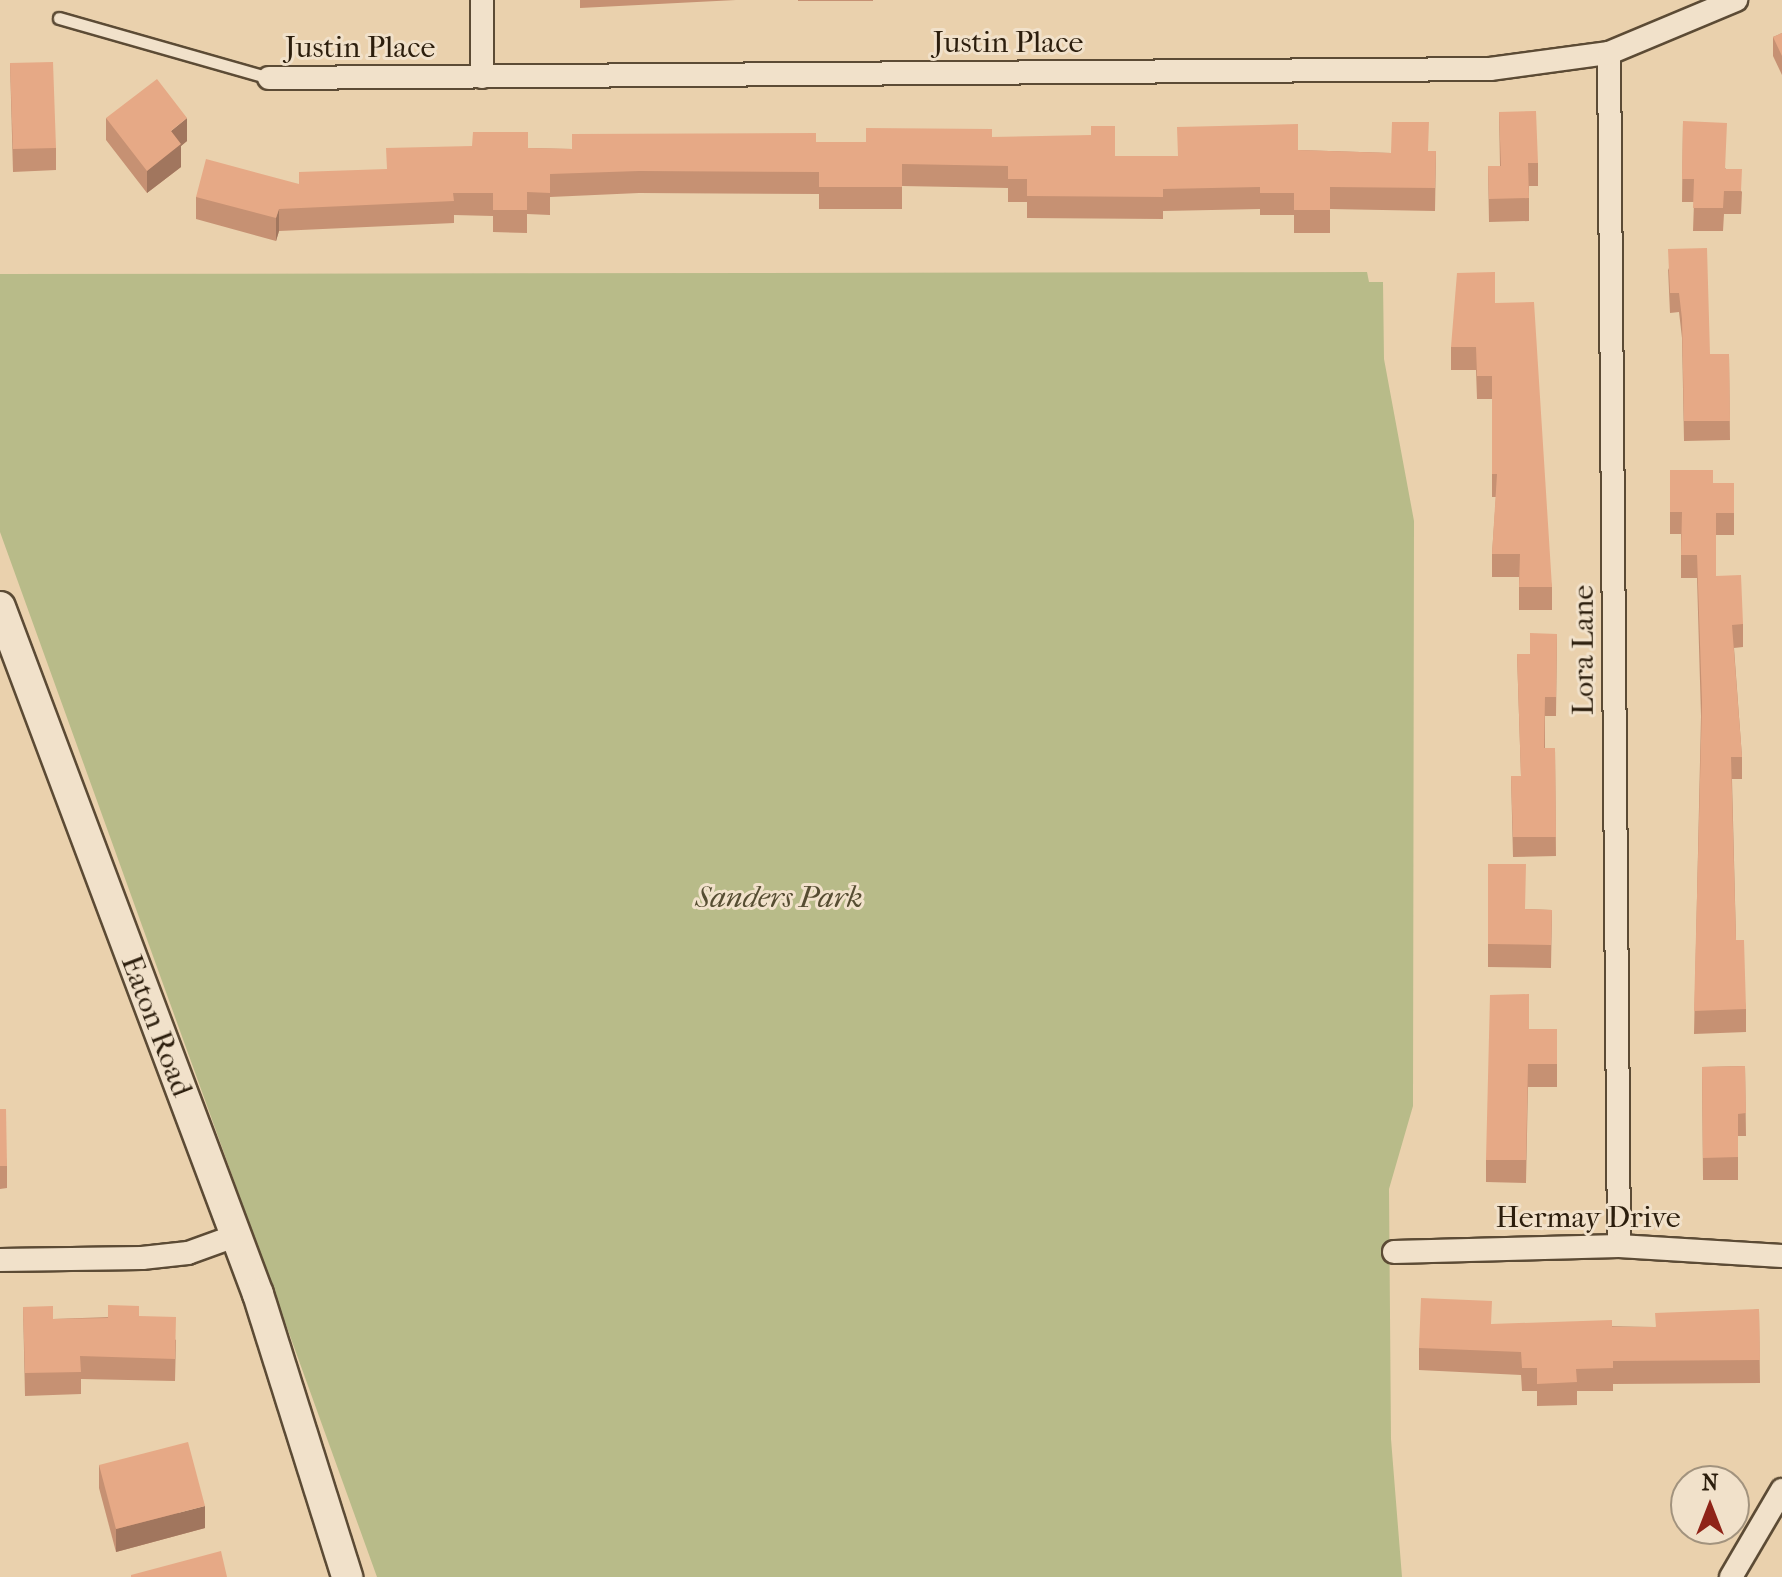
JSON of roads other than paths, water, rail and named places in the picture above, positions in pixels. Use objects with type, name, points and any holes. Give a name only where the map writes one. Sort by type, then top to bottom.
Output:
[{"type":"street","points":[[482,0],[482,77]]},
{"type":"street","name":"Justin Place","points":[[269,78],[1490,69],[1609,53],[1736,0]]},
{"type":"street","name":"Lora Lane","points":[[1609,53],[1619,1246]]},
{"type":"street","name":"Eaton Road","points":[[0,607],[235,1236],[308,1447],[347,1577]]},
{"type":"street","points":[[0,1260],[142,1258],[235,1236]]},
{"type":"street","name":"Hermay Drive","points":[[1394,1252],[1619,1246],[1782,1256]]},
{"type":"street","points":[[1731,1577],[1782,1490]]},
{"type":"lane","points":[[59,18],[269,78]]},
{"type":"park label","name":"Sanders Park","points":[[779,898]]}]
